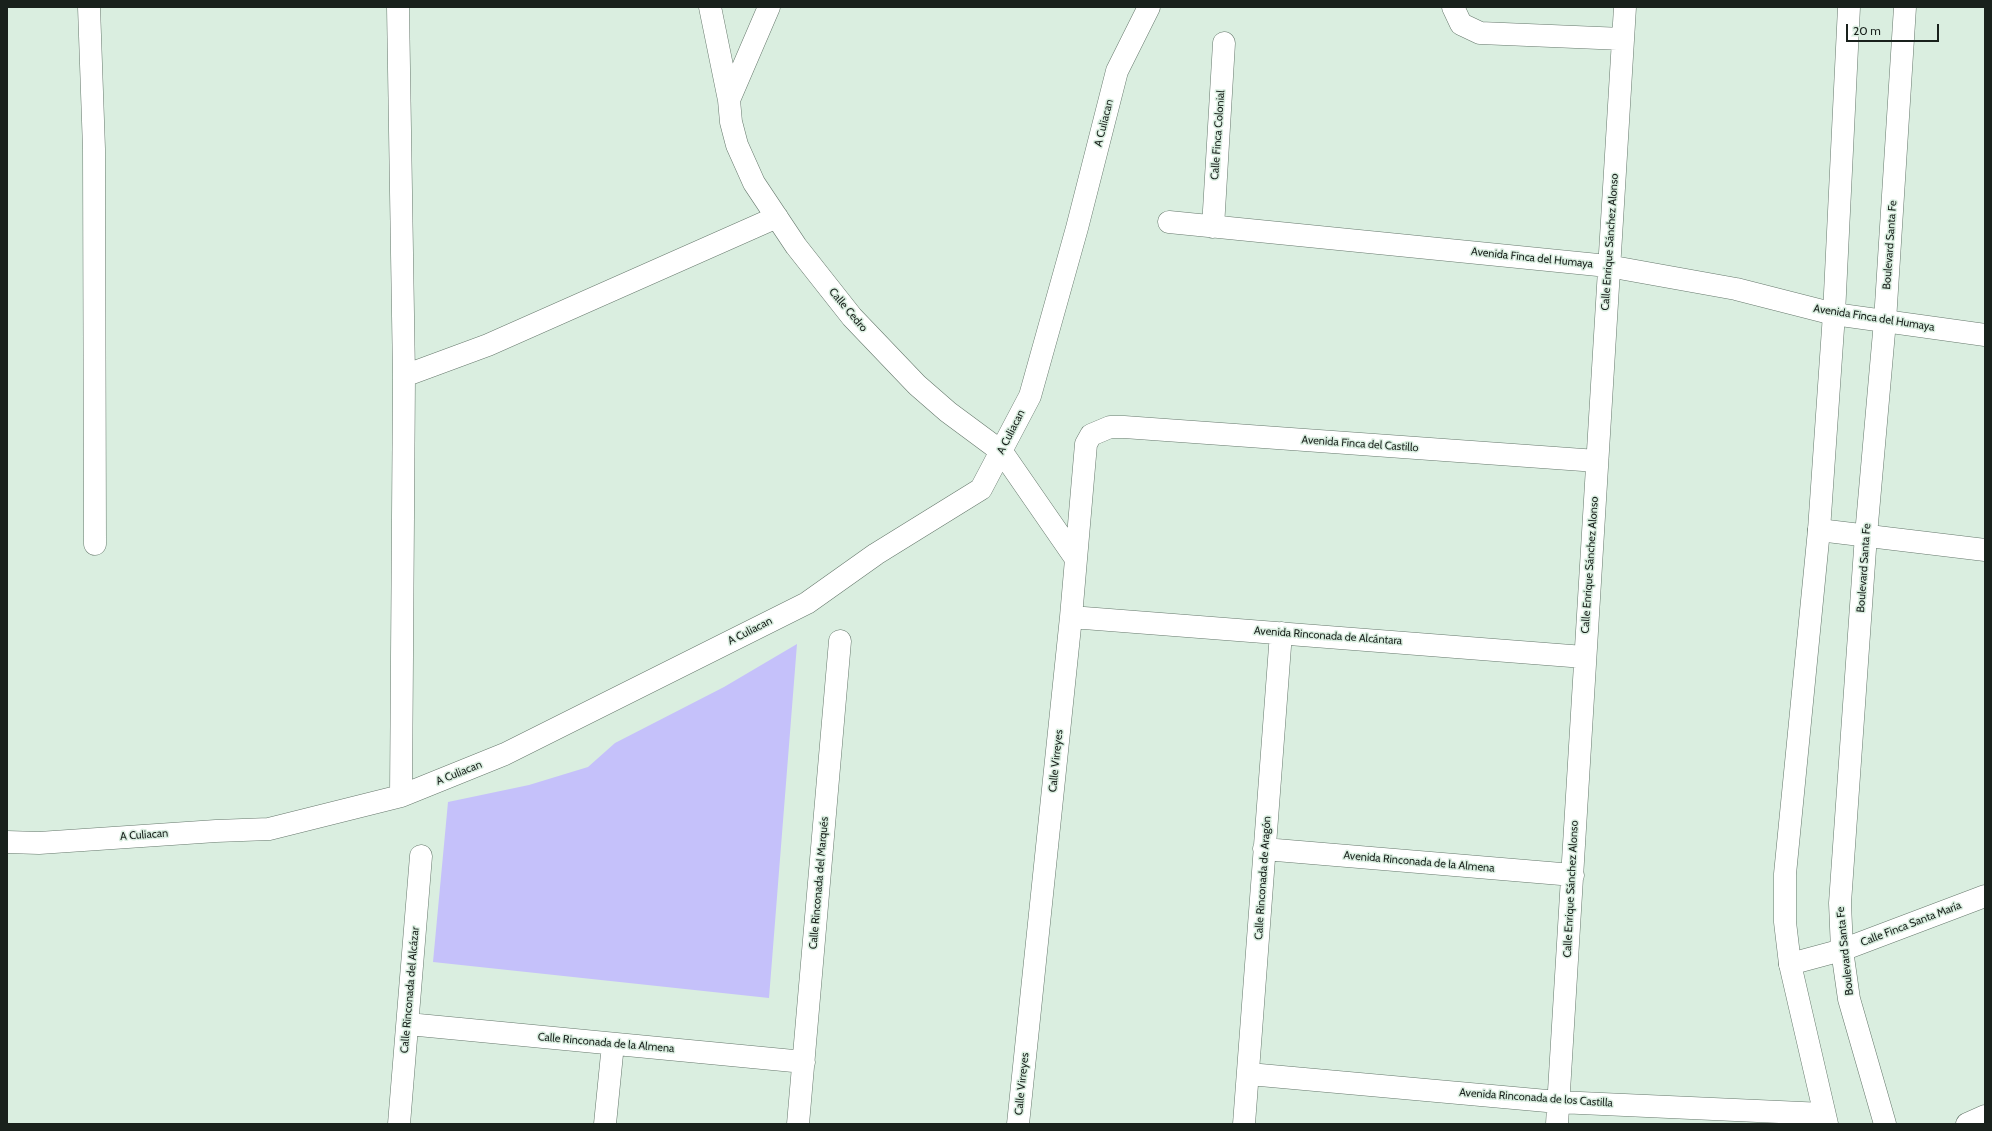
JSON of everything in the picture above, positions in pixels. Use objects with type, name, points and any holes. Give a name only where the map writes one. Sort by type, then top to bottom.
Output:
[{"type":"street","points":[[89,7],[94,149],[95,544]]},
{"type":"street","points":[[398,7],[404,376],[401,796]]},
{"type":"street","name":"Calle Cedro","points":[[710,7],[729,100],[731,122],[737,145],[754,183],[796,246],[852,316],[912,379],[948,412],[1002,452],[1076,559]]},
{"type":"street","points":[[729,100],[769,7]]},
{"type":"street","name":"A Culiacan","points":[[7,842],[39,843],[269,829],[401,796],[505,754],[807,603],[876,554],[981,489],[1002,452],[1030,396],[1077,228],[1117,71],[1149,7]]},
{"type":"street","points":[[1453,7],[1461,24],[1480,33],[1623,39]]},
{"type":"street","name":"Calle Enrique Sánchez Alonso","points":[[1557,1124],[1573,875],[1584,657],[1625,7]]},
{"type":"street","points":[[1825,1119],[1790,964],[1785,922],[1786,874],[1819,530],[1834,314],[1849,7]]},
{"type":"street","name":"Boulevard Santa Fe","points":[[1885,1124],[1849,999],[1842,950],[1840,903],[1866,535],[1885,321],[1905,7]]},
{"type":"street","name":"Calle Finca Colonial","points":[[1212,227],[1224,43]]},
{"type":"street","points":[[404,376],[488,345],[777,216]]},
{"type":"street","name":"Avenida Finca del Humaya","points":[[1170,222],[1608,266],[1736,289],[1834,314],[1985,335]]},
{"type":"street","name":"Avenida Finca del Castillo","points":[[1124,427],[1597,461]]},
{"type":"street","name":"Calle Virreyes","points":[[1018,1124],[1071,617],[1086,444],[1090,435],[1100,429],[1124,427]]},
{"type":"street","points":[[1819,530],[1985,550]]},
{"type":"street","name":"Avenida Rinconada de Alcántara","points":[[1071,617],[1584,657]]},
{"type":"street","name":"Calle Rinconada de Aragón","points":[[1244,1124],[1249,1074],[1264,849],[1281,633]]},
{"type":"street","name":"Calle Rinconada del Marqués","points":[[798,1124],[840,642]]},
{"type":"street","name":"Avenida Rinconada de la Almena","points":[[1264,849],[1573,875]]},
{"type":"street","name":"Calle Rinconada del Alcázar","points":[[398,1124],[408,1024],[421,856]]},
{"type":"street","name":"Calle Finca Santa María","points":[[1790,964],[1842,950],[1985,896]]},
{"type":"street","name":"Calle Rinconada de la Almena","points":[[408,1024],[804,1062]]},
{"type":"street","points":[[605,1124],[613,1044]]},
{"type":"street","name":"Avenida Rinconada de los Castilla","points":[[1249,1074],[1558,1102],[1771,1117],[1825,1119]]},
{"type":"street","points":[[1967,1124],[1985,1116]]},
{"type":"shaded area","points":[[797,644],[769,998],[433,962],[448,802],[529,785],[588,767],[615,743],[724,687]]}]
